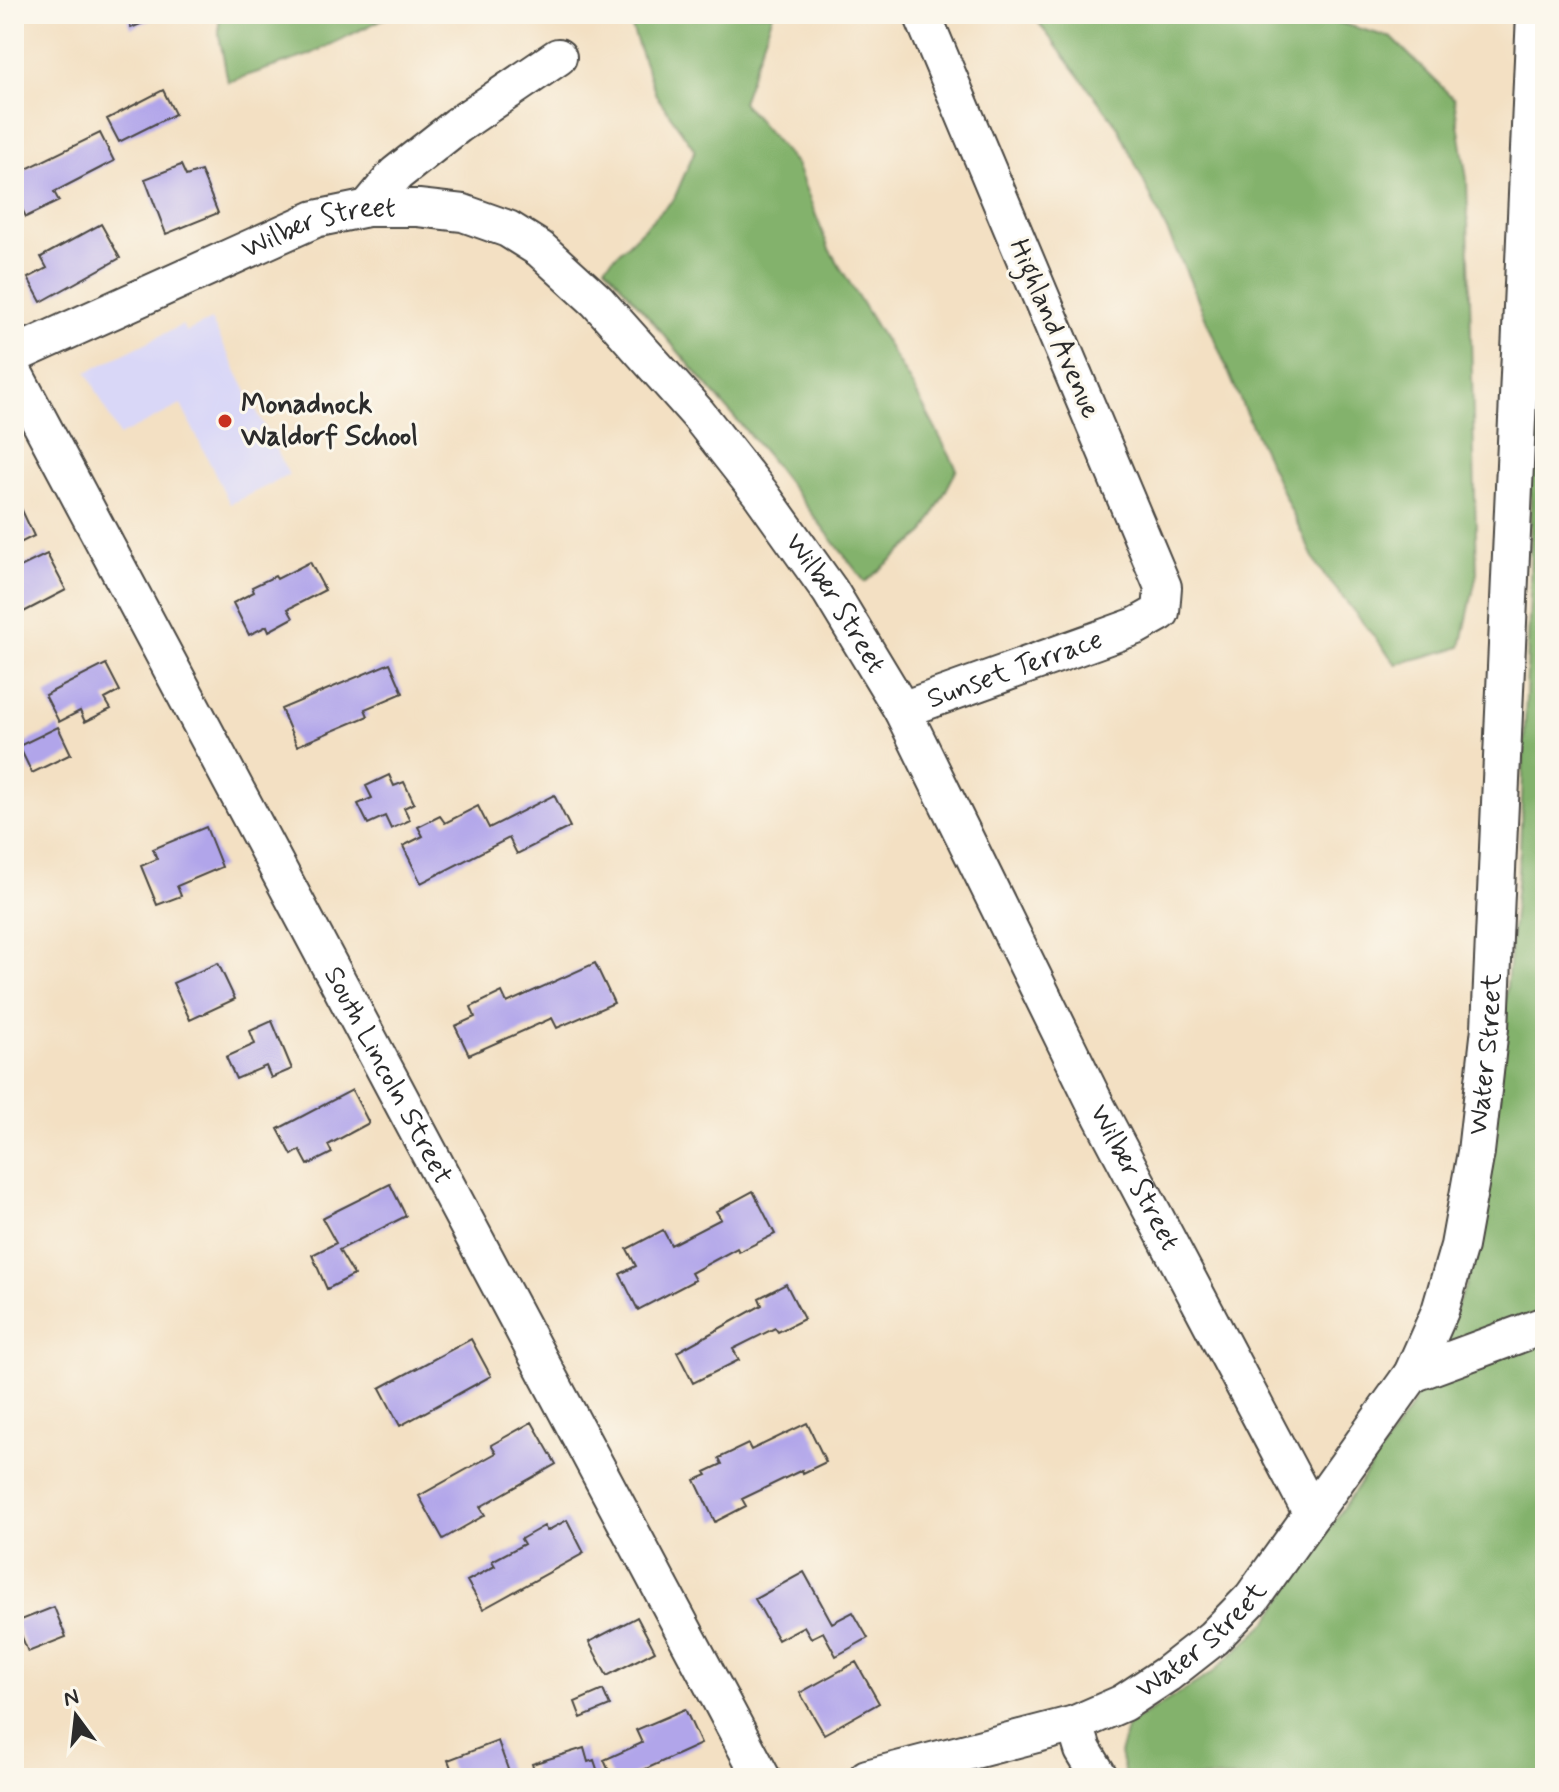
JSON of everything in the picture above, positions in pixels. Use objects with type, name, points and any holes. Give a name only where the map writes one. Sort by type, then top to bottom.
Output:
[{"type":"street","name":"Highland Avenue","points":[[922,14],[1163,587],[1161,612],[1129,629]]},
{"type":"street","name":"Water Street","points":[[867,1778],[1075,1724],[1123,1703],[1213,1638],[1252,1598],[1412,1374],[1440,1311],[1459,1246],[1476,1152],[1490,1028],[1535,14]]},
{"type":"street","points":[[368,208],[396,174],[446,134],[558,57]]},
{"type":"street","name":"Wilber Street","points":[[14,355],[315,219],[368,208],[418,208],[463,213],[508,229],[540,249],[597,301],[697,413],[760,493],[830,591],[902,710],[1097,1107],[1312,1514]]},
{"type":"street","name":"South Lincoln Street","points":[[14,373],[762,1778]]},
{"type":"street","name":"Sunset Terrace","points":[[902,710],[1129,629]]},
{"type":"street","points":[[1412,1374],[1545,1325]]},
{"type":"street","points":[[1075,1724],[1083,1750],[1100,1778]]},
{"type":"shaded area","name":"Monadnock Waldorf School","points":[[211,320],[289,475],[230,504],[181,405],[119,436],[87,372],[182,325],[186,332]]},
{"type":"green space","points":[[219,14],[393,14],[309,55],[228,82],[219,35]]},
{"type":"green space","points":[[627,14],[773,14],[742,102],[796,164],[829,249],[913,387],[957,469],[924,533],[865,582],[765,453],[605,266],[674,199],[695,150],[656,95]]},
{"type":"green space","points":[[1032,14],[1309,14],[1392,38],[1454,99],[1467,179],[1477,573],[1461,647],[1396,664],[1316,564],[1244,409],[1185,269],[1118,127]]},
{"type":"green space","points":[[1545,67],[1545,1778],[1126,1778],[1120,1754],[1128,1725],[1212,1673],[1268,1621],[1412,1405],[1466,1285],[1489,1168],[1520,851],[1530,593],[1532,298]]},
{"type":"building","points":[[126,14],[165,14],[131,28]]},
{"type":"building","points":[[163,90],[175,114],[119,142],[107,119]]},
{"type":"building","points":[[100,133],[114,161],[54,192],[59,201],[26,217],[21,207],[14,210],[14,175]]},
{"type":"building","points":[[181,165],[186,176],[201,171],[218,213],[166,234],[145,179]]},
{"type":"building","points":[[101,224],[120,258],[41,302],[28,278],[47,268],[41,257]]},
{"type":"building","points":[[14,493],[34,536],[14,546]]},
{"type":"building","points":[[47,554],[66,590],[14,617],[14,570]]},
{"type":"building","points":[[310,562],[325,590],[288,609],[293,618],[269,631],[267,626],[249,635],[233,603],[254,592],[252,587],[275,576],[277,579]]},
{"type":"building","points":[[390,663],[403,693],[365,709],[368,716],[297,746],[281,709]]},
{"type":"building","points":[[106,664],[120,691],[105,699],[111,709],[85,722],[80,711],[59,722],[45,695]]},
{"type":"building","points":[[58,727],[71,754],[32,773],[19,746]]},
{"type":"building","points":[[389,775],[394,786],[404,782],[414,803],[404,808],[410,820],[391,829],[385,816],[368,824],[358,804],[372,798],[366,786]]},
{"type":"building","points":[[554,795],[570,827],[517,854],[509,838],[421,883],[403,846],[423,836],[418,827],[440,816],[445,823],[478,806],[489,828]]},
{"type":"building","points":[[206,827],[222,867],[177,886],[181,896],[157,905],[141,866],[157,859],[153,849]]},
{"type":"building","points":[[218,963],[235,999],[190,1020],[173,983]]},
{"type":"building","points":[[595,963],[614,1003],[557,1028],[552,1018],[469,1055],[455,1026],[475,1017],[471,1007],[502,992],[507,1003]]},
{"type":"building","points":[[272,1021],[292,1069],[271,1078],[266,1066],[236,1079],[226,1057],[255,1044],[250,1031]]},
{"type":"building","points":[[352,1090],[369,1123],[328,1145],[332,1153],[308,1165],[300,1150],[292,1155],[278,1129]]},
{"type":"building","points":[[390,1184],[406,1216],[339,1250],[354,1275],[327,1289],[312,1255],[336,1243],[322,1218]]},
{"type":"building","points":[[753,1191],[775,1234],[739,1252],[737,1248],[691,1273],[695,1280],[638,1310],[620,1274],[636,1266],[627,1249],[663,1230],[671,1245],[721,1219],[716,1211]]},
{"type":"building","points":[[786,1284],[804,1319],[778,1332],[775,1328],[733,1349],[739,1360],[693,1383],[677,1352],[762,1305],[759,1298]]},
{"type":"building","points":[[471,1339],[491,1376],[400,1426],[380,1388]]},
{"type":"building","points":[[532,1422],[556,1464],[480,1507],[485,1515],[443,1539],[419,1496],[496,1453],[491,1445]]},
{"type":"building","points":[[807,1423],[826,1462],[742,1499],[746,1506],[715,1522],[695,1480],[722,1464],[719,1458],[748,1444],[751,1450]]},
{"type":"building","points":[[567,1520],[584,1553],[483,1609],[467,1581],[495,1566],[492,1561],[524,1544],[521,1539],[544,1526],[547,1531]]},
{"type":"building","points":[[804,1572],[832,1623],[853,1612],[868,1638],[836,1656],[823,1632],[811,1638],[804,1626],[778,1640],[755,1599]]},
{"type":"building","points":[[54,1607],[66,1637],[28,1652],[16,1622]]},
{"type":"building","points":[[637,1617],[655,1651],[607,1676],[589,1642]]},
{"type":"building","points":[[856,1662],[879,1703],[824,1734],[800,1693]]},
{"type":"building","points":[[603,1690],[610,1706],[581,1718],[575,1702]]},
{"type":"building","points":[[685,1709],[701,1744],[626,1778],[612,1778],[604,1760],[642,1743],[636,1730]]},
{"type":"building","points":[[498,1741],[511,1778],[455,1778],[448,1760]]},
{"type":"building","points":[[584,1748],[588,1762],[594,1760],[600,1778],[536,1778],[532,1764]]},
{"type":"place","name":"Monadnock Waldorf School","points":[[225,421]]}]
